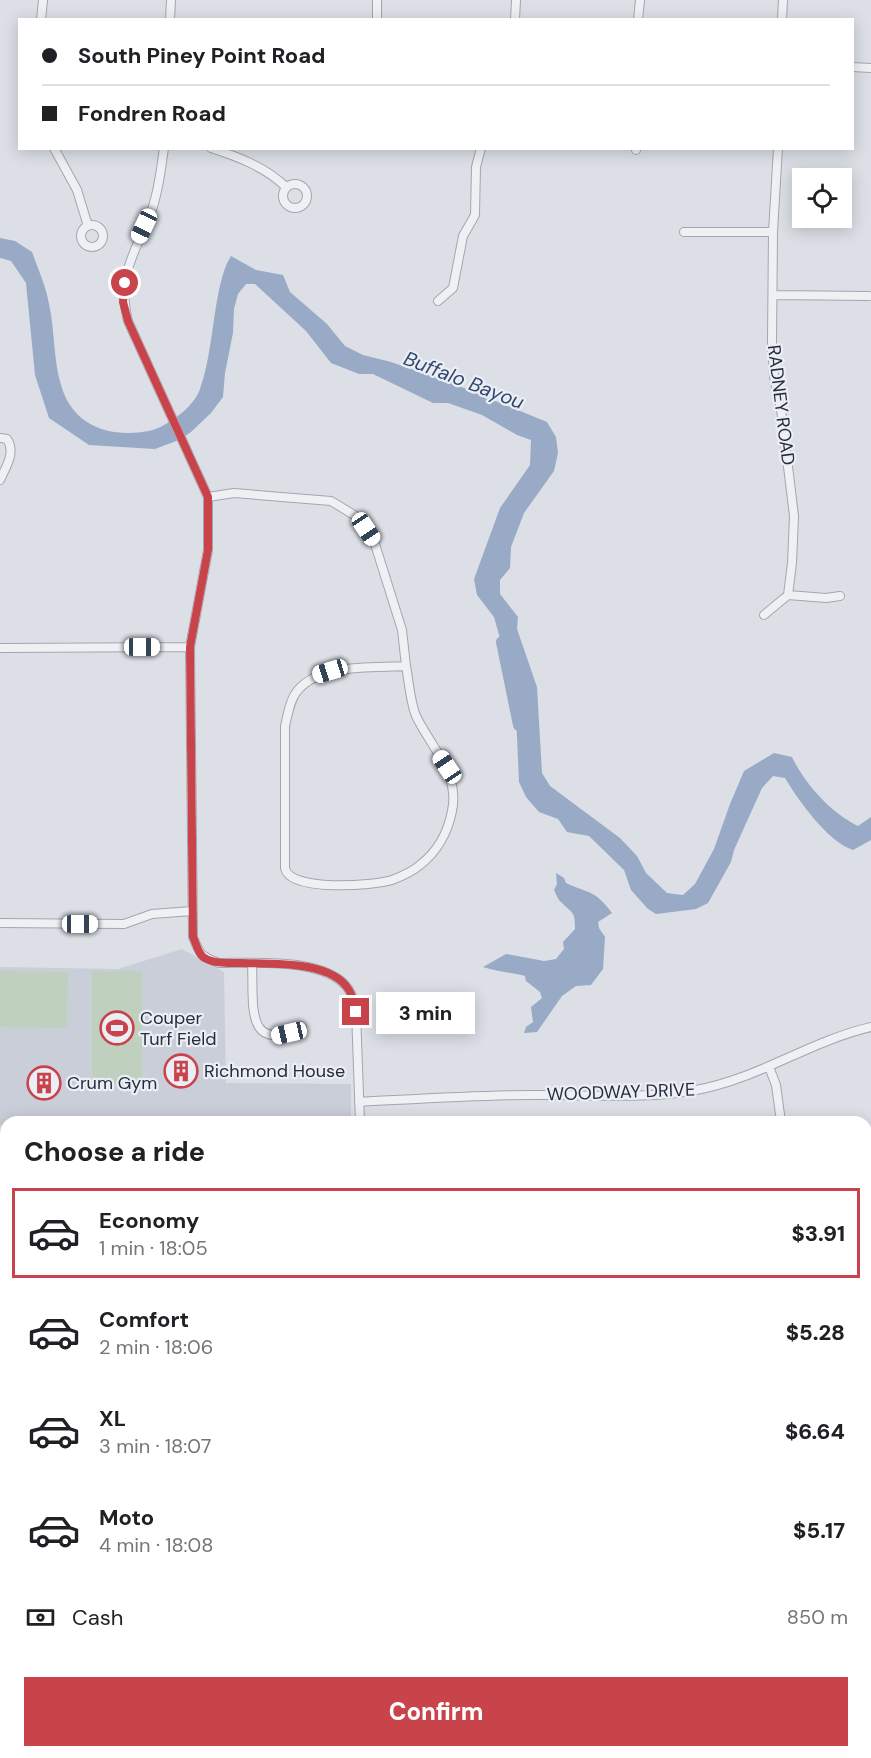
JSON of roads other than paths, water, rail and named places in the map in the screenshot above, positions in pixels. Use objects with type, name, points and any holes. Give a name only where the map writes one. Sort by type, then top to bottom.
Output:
[{"type":"street","points":[[40,18],[43,0]]},
{"type":"street","points":[[170,18],[171,0]]},
{"type":"street","points":[[377,0],[377,18]]},
{"type":"street","points":[[515,18],[516,0]]},
{"type":"street","points":[[638,18],[640,0]]},
{"type":"street","points":[[782,18],[783,0]]},
{"type":"street","points":[[854,67],[871,68]]},
{"type":"street","points":[[55,150],[77,189],[87,226]]},
{"type":"street","points":[[164,150],[153,208],[135,245],[126,271],[123,302],[128,321],[159,393],[208,497],[208,550],[190,647],[193,937],[204,958],[219,963],[313,967],[333,976],[348,988],[356,1012],[360,1116]]},
{"type":"street","points":[[218,150],[238,156],[275,176],[286,187]]},
{"type":"street","points":[[438,301],[453,288],[463,236],[475,214],[476,167],[480,150]]},
{"type":"street","name":"RADNEY ROAD","points":[[778,150],[773,232],[772,359],[781,408],[794,516],[788,595]]},
{"type":"street","points":[[684,232],[773,232]]},
{"type":"street","points":[[773,295],[869,296]]},
{"type":"street","points":[[0,438],[7,439],[11,445],[11,455],[0,480]]},
{"type":"street","points":[[208,497],[234,493],[331,501],[359,518],[374,541],[402,630],[415,714],[447,767],[452,788],[453,810],[444,837],[419,866],[391,880],[363,885],[320,885],[292,879],[285,873],[285,726],[289,708],[297,690],[317,675],[330,671],[406,666]]},
{"type":"street","points":[[764,615],[788,595],[826,598],[840,596]]},
{"type":"street","points":[[0,648],[190,647]]},
{"type":"street","points":[[0,923],[124,924],[152,914],[192,911]]},
{"type":"street","points":[[252,963],[255,1020],[262,1032],[273,1037],[289,1033],[302,1026]]},
{"type":"street","name":"WOODWAY DRIVE","points":[[359,1102],[479,1095],[673,1094],[719,1085],[769,1067],[831,1039],[871,1027]]},
{"type":"street","points":[[769,1067],[776,1085],[780,1116]]},
{"type":"water","points":[[0,238],[15,241],[32,252],[48,297],[61,385],[74,411],[84,420],[107,431],[135,433],[156,429],[179,415],[197,396],[204,377],[219,290],[231,256],[256,270],[283,275],[290,292],[327,324],[345,346],[363,355],[391,362],[454,384],[547,422],[556,437],[558,453],[554,471],[524,513],[511,547],[510,568],[500,580],[500,594],[518,617],[517,629],[537,687],[542,773],[550,786],[620,838],[637,856],[646,873],[667,893],[683,895],[695,884],[714,849],[744,771],[774,753],[792,757],[819,796],[848,820],[858,826],[871,817],[871,840],[853,850],[843,846],[814,819],[785,778],[773,776],[762,788],[734,850],[731,862],[708,903],[696,909],[656,914],[648,909],[631,890],[624,870],[589,836],[567,832],[558,819],[539,812],[526,797],[519,782],[515,691],[494,617],[477,595],[474,579],[500,508],[530,465],[531,440],[517,435],[482,415],[448,403],[433,403],[373,374],[359,374],[331,363],[306,331],[255,284],[246,284],[238,294],[234,309],[233,333],[223,397],[211,413],[179,440],[155,449],[89,445],[49,418],[35,375],[26,283],[11,261],[0,258]]},
{"type":"water","points":[[556,873],[564,878],[566,883],[596,896],[612,913],[598,922],[605,937],[603,969],[591,985],[576,986],[562,996],[537,1032],[524,1033],[526,1027],[533,1022],[531,1007],[542,998],[540,992],[526,981],[525,976],[483,967],[506,954],[544,961],[556,959],[564,949],[563,942],[575,929],[575,919],[573,913],[559,900],[554,890],[557,884]]},
{"type":"waterway","name":"Buffalo Bayou","points":[[502,642],[519,725]]},
{"type":"place","name":"Couper Turf Field","points":[[117,1028]]},
{"type":"place","name":"Richmond House","points":[[181,1071]]},
{"type":"place","name":"Crum Gym","points":[[44,1083]]}]
